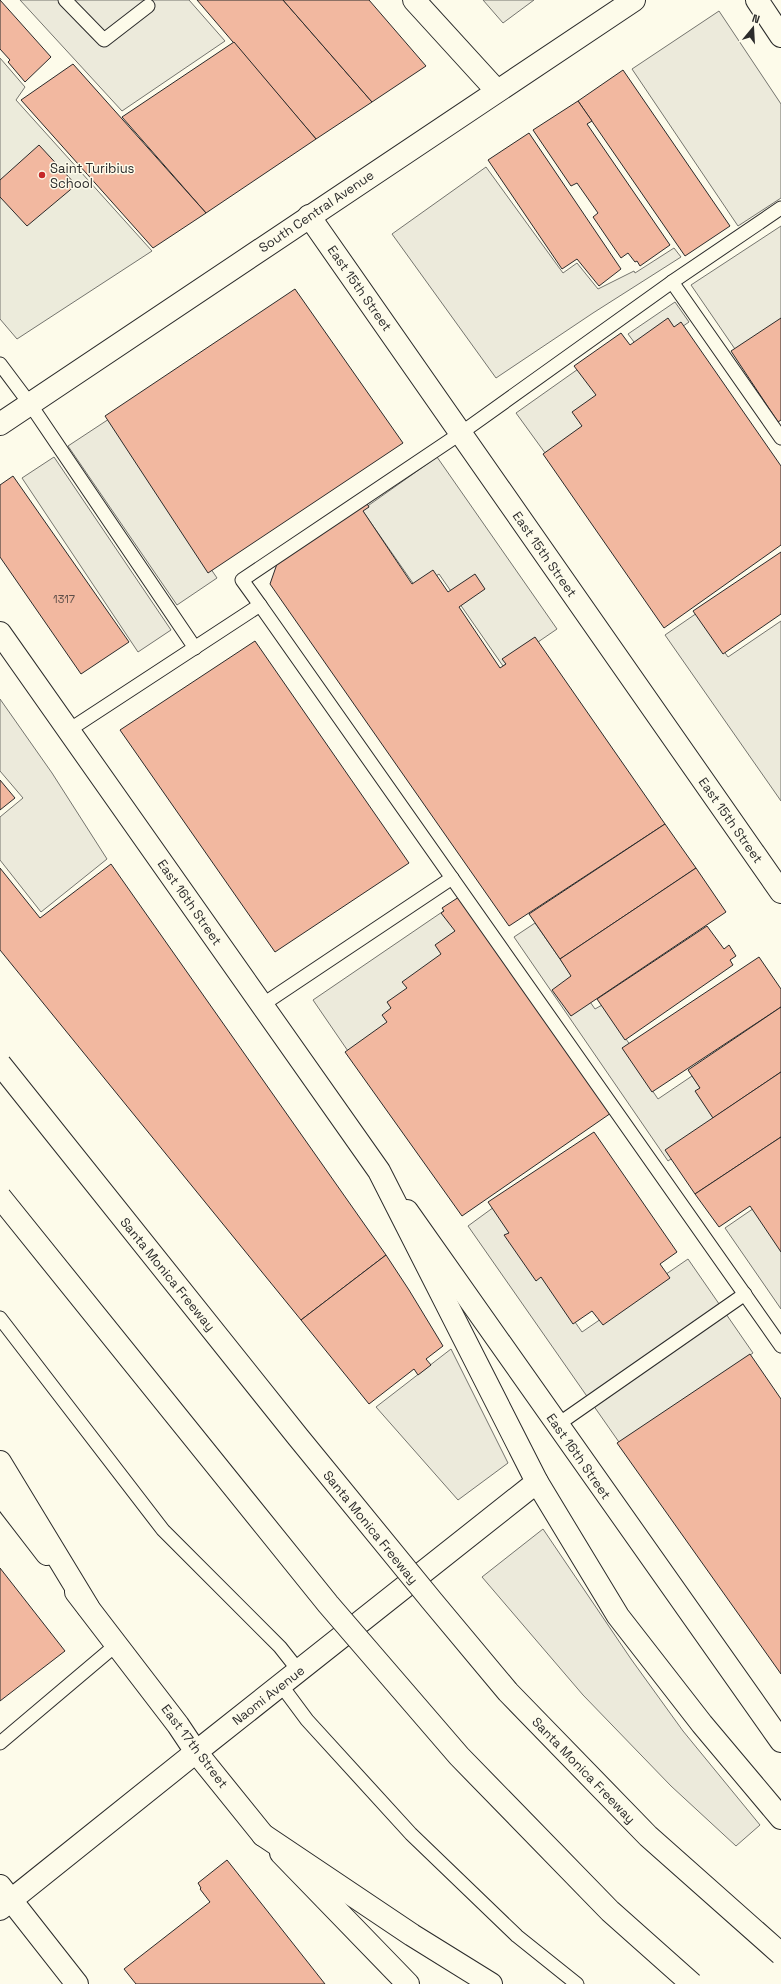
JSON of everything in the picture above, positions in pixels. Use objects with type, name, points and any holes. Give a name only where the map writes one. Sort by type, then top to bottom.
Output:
[{"type":"main road","points":[[414,0],[497,91]]},
{"type":"main road","name":"South Central Avenue","points":[[0,424],[634,0]]},
{"type":"main road","points":[[757,0],[781,36]]},
{"type":"main road","name":"East 15th Street","points":[[309,216],[781,892]]},
{"type":"main road","name":"East 16th Street","points":[[0,633],[781,1741]]},
{"type":"main road","name":"Santa Monica Freeway","points":[[0,1064],[298,1437],[508,1692],[648,1836],[781,1954]]},
{"type":"main road","name":"East 16th Street","points":[[379,1171],[537,1482],[618,1616],[702,1724],[781,1818]]},
{"type":"main road","points":[[0,1197],[328,1604],[459,1756],[610,1911],[692,1984]]},
{"type":"main road","points":[[0,1462],[88,1607]]},
{"type":"main road","name":"Naomi Avenue","points":[[4,1898],[196,1752],[537,1482]]},
{"type":"main road","name":"East 17th Street","points":[[0,1493],[178,1725],[196,1752],[263,1835],[401,1982]]},
{"type":"main road","points":[[263,1835],[412,1935],[491,1984]]},
{"type":"main road","points":[[4,1898],[76,1984]]},
{"type":"lane","points":[[65,0],[104,40],[148,6]]},
{"type":"lane","points":[[781,208],[672,282],[461,432],[242,580],[781,1346]]},
{"type":"lane","points":[[672,282],[781,438]]},
{"type":"lane","points":[[0,364],[30,404],[195,648]]},
{"type":"lane","points":[[69,730],[260,605]]},
{"type":"lane","points":[[262,1005],[452,878]]},
{"type":"lane","points":[[558,1425],[745,1294]]},
{"type":"lane","points":[[0,1318],[163,1530],[280,1647],[299,1671]]},
{"type":"lane","points":[[0,1743],[116,1645]]},
{"type":"lane","points":[[281,1685],[307,1720],[411,1834],[517,1936],[577,1984]]},
{"type":"shaded area","points":[[20,0],[189,0],[225,41],[122,111]]},
{"type":"shaded area","points":[[483,0],[534,0],[503,23]]},
{"type":"shaded area","points":[[719,11],[781,104],[781,198],[738,226],[632,69]]},
{"type":"shaded area","name":"Saint Turibius School","points":[[0,58],[25,87],[16,100],[152,251],[17,339],[0,319]]},
{"type":"shaded area","points":[[486,167],[563,273],[577,263],[598,289],[634,271],[635,273],[674,248],[681,257],[593,313],[496,378],[392,234]]},
{"type":"shaded area","points":[[781,226],[781,320],[737,352],[691,285]]},
{"type":"shaded area","points":[[675,302],[689,322],[643,354],[628,334]]},
{"type":"shaded area","points":[[581,367],[618,421],[548,457],[516,413]]},
{"type":"shaded area","points":[[109,419],[217,578],[177,605],[68,446]]},
{"type":"shaded area","points":[[54,457],[171,630],[138,652],[22,478]]},
{"type":"shaded area","points":[[437,457],[557,629],[503,666],[439,574],[417,589],[362,510]]},
{"type":"shaded area","points":[[697,613],[728,657],[781,621],[781,801],[665,635]]},
{"type":"shaded area","points":[[0,699],[52,773],[107,859],[41,912],[0,860],[0,817],[23,798],[0,771]]},
{"type":"shaded area","points":[[445,910],[483,965],[350,1054],[313,1000]]},
{"type":"shaded area","points":[[535,923],[595,1009],[602,1005],[633,1049],[627,1053],[658,1099],[692,1076],[724,1123],[668,1161],[514,937]]},
{"type":"shaded area","points":[[757,1206],[781,1241],[781,1309],[725,1228]]},
{"type":"shaded area","points":[[494,1207],[582,1332],[688,1259],[753,1353],[621,1445],[468,1226]]},
{"type":"shaded area","points":[[451,1349],[508,1463],[458,1500],[376,1407]]},
{"type":"shaded area","points":[[543,1529],[631,1659],[683,1731],[760,1825],[736,1846],[671,1786],[583,1695],[482,1577]]},
{"type":"building","points":[[0,0],[51,57],[25,82],[8,62],[10,60],[0,49]]},
{"type":"building","points":[[197,0],[283,0],[372,102],[316,139]]},
{"type":"building","points":[[283,0],[369,0],[426,66],[372,102]]},
{"type":"building","points":[[234,42],[316,139],[206,213],[122,117]]},
{"type":"building","points":[[73,64],[206,213],[153,248],[21,100]]},
{"type":"building","points":[[623,70],[730,226],[685,256],[578,101]]},
{"type":"building","points":[[578,101],[592,121],[587,124],[670,245],[640,266],[628,253],[621,258],[593,217],[598,213],[577,183],[571,186],[533,130]]},
{"type":"building","points":[[529,133],[621,269],[599,286],[577,259],[562,269],[488,160]]},
{"type":"building","points":[[39,145],[76,185],[27,226],[0,197],[0,180]]},
{"type":"building","points":[[295,289],[403,443],[208,573],[105,416]]},
{"type":"building","points":[[668,318],[674,327],[681,322],[781,466],[781,545],[664,628],[543,454],[582,426],[572,412],[596,395],[574,366],[621,333],[630,345]]},
{"type":"building","points":[[781,318],[781,420],[778,422],[731,351]]},
{"type":"building","points":[[13,476],[129,642],[81,674],[0,557],[0,485]]},
{"type":"building","points":[[366,502],[369,507],[363,511],[412,584],[433,570],[448,592],[475,574],[485,589],[459,607],[500,668],[506,664],[502,659],[535,637],[665,824],[509,926],[270,584],[278,561]]},
{"type":"building","points":[[781,552],[781,614],[723,654],[693,611]]},
{"type":"building","points":[[255,641],[409,863],[275,952],[120,730]]},
{"type":"building","points":[[0,780],[15,798],[0,810]]},
{"type":"building","points":[[665,824],[696,868],[560,959],[529,914]]},
{"type":"building","points":[[111,864],[386,1255],[301,1320],[0,950],[0,868],[40,918]]},
{"type":"building","points":[[696,868],[726,912],[571,1016],[552,990],[571,976],[560,959]]},
{"type":"building","points":[[459,897],[611,1113],[462,1216],[345,1052],[387,1022],[382,1015],[391,1008],[387,1002],[407,988],[402,982],[441,954],[435,945],[455,931],[441,913],[444,911],[442,908]]},
{"type":"building","points":[[707,926],[724,949],[729,945],[736,956],[730,960],[733,965],[625,1040],[597,999]]},
{"type":"building","points":[[759,957],[781,989],[781,1007],[652,1092],[622,1048]]},
{"type":"building","points":[[781,1007],[781,1072],[713,1118],[695,1091],[700,1088],[688,1070]]},
{"type":"building","points":[[781,1072],[781,1137],[695,1194],[665,1150]]},
{"type":"building","points":[[594,1132],[677,1252],[660,1264],[670,1278],[603,1325],[592,1311],[573,1324],[541,1277],[536,1281],[504,1235],[509,1233],[488,1202]]},
{"type":"building","points":[[781,1137],[781,1252],[750,1206],[719,1227],[695,1194]]},
{"type":"building","points":[[386,1255],[443,1346],[426,1359],[431,1365],[418,1375],[414,1369],[369,1404],[301,1320]]},
{"type":"building","points":[[750,1354],[781,1399],[781,1674],[617,1443]]},
{"type":"building","points":[[0,1568],[65,1651],[0,1701]]},
{"type":"building","points":[[227,1860],[325,1984],[136,1984],[124,1969],[210,1902],[200,1889],[201,1888],[198,1883]]},
{"type":"place","name":"Saint Turibius School","points":[[42,175]]}]
